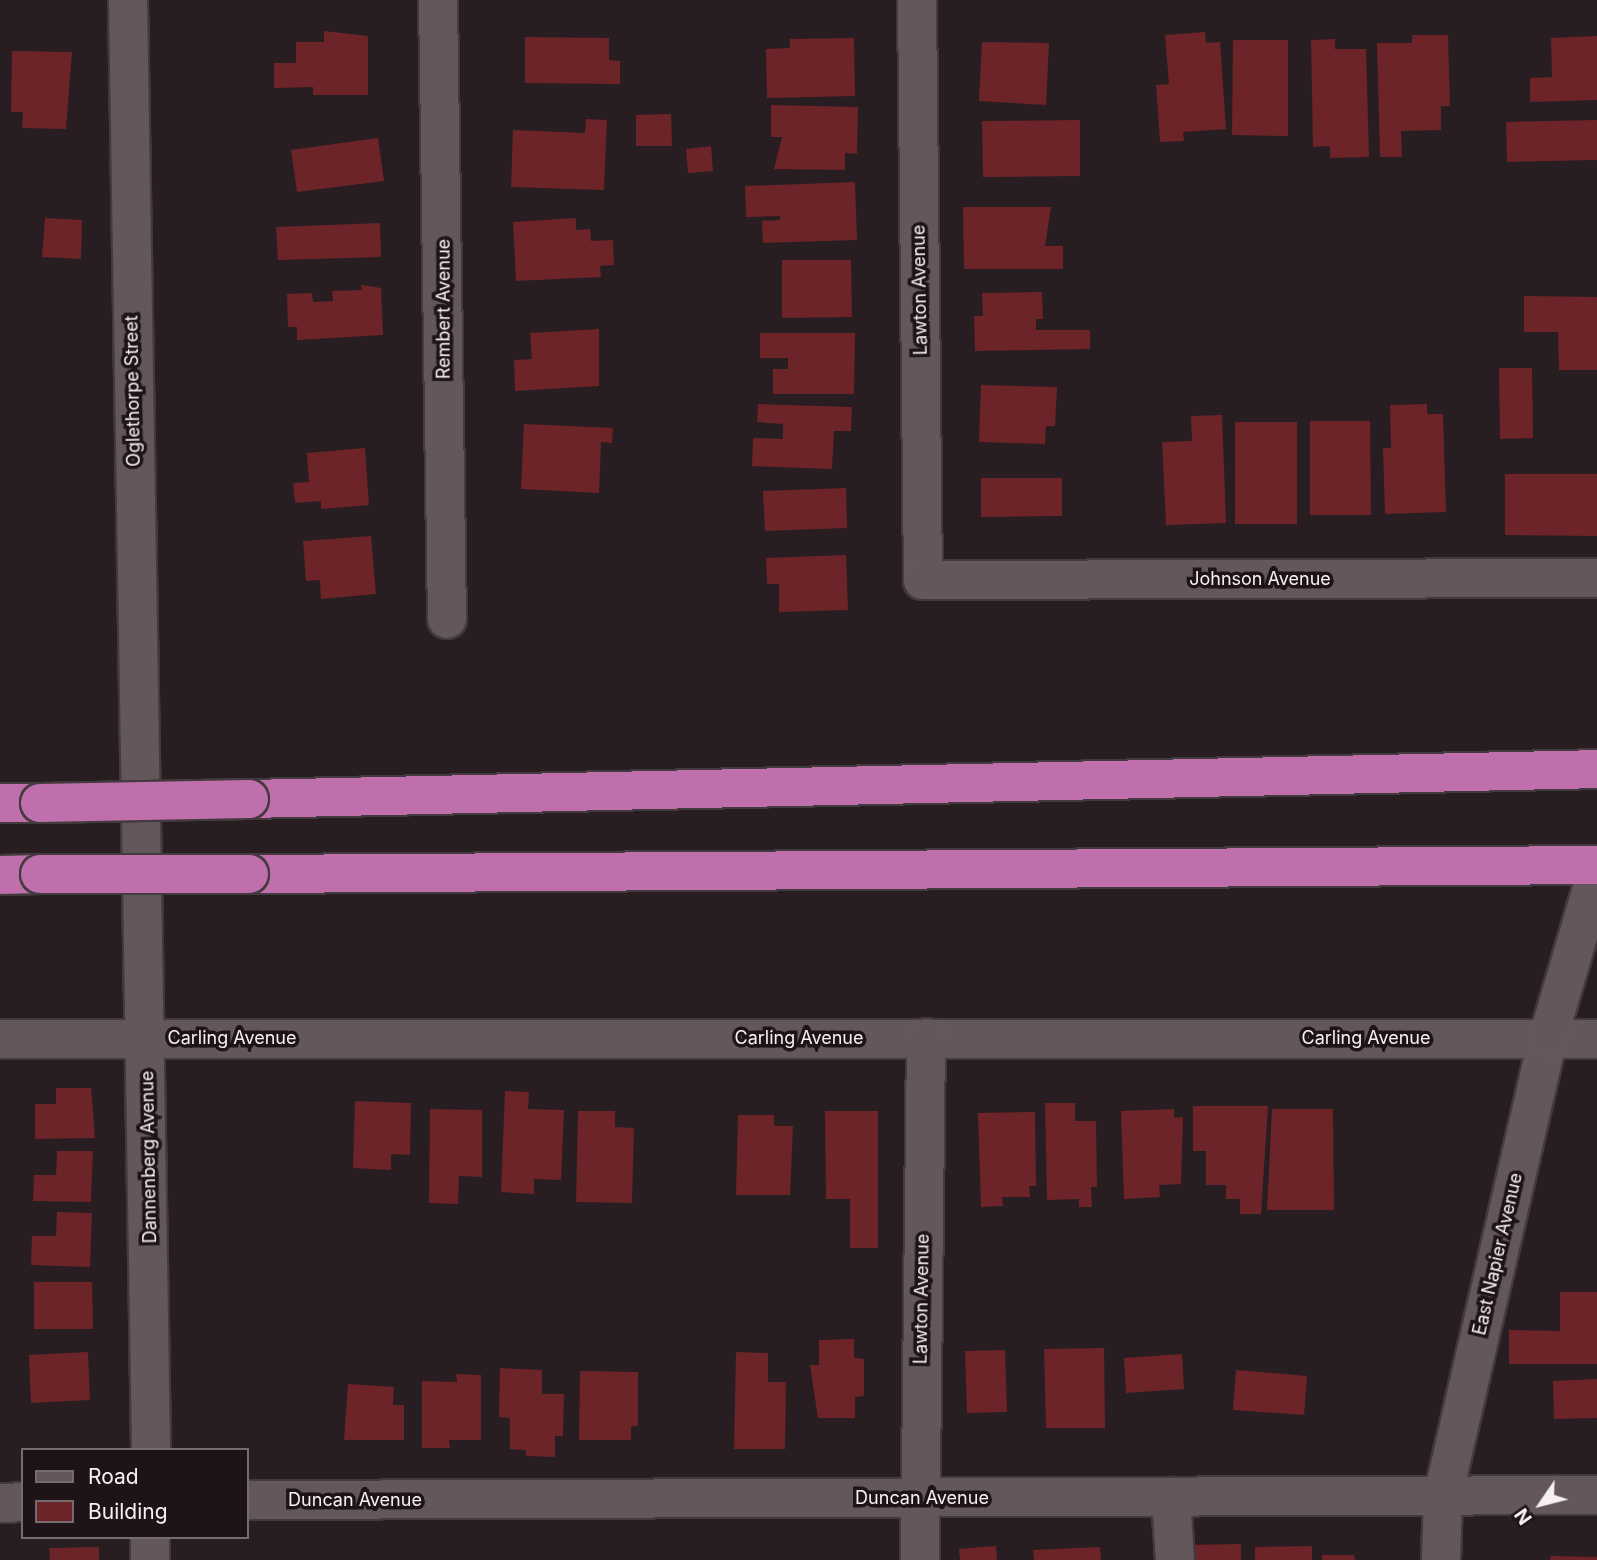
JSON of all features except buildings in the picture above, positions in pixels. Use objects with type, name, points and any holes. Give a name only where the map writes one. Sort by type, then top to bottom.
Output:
[{"type":"highway","points":[[0,803],[1597,769]]},
{"type":"highway","points":[[0,875],[1597,865]]},
{"type":"street","name":"Oglethorpe Street","points":[[128,0],[138,781]]},
{"type":"street","name":"Rembert Avenue","points":[[438,0],[447,619]]},
{"type":"street","name":"Lawton Avenue","points":[[917,0],[923,580]]},
{"type":"street","name":"Johnson Avenue","points":[[923,580],[1597,578]]},
{"type":"street","name":"Dannenberg Avenue","points":[[138,781],[147,1038],[151,1448]]},
{"type":"street","name":"East Napier Avenue","points":[[1441,1560],[1443,1496],[1548,1038],[1577,953],[1597,871]]},
{"type":"street","name":"Lawton Avenue","points":[[920,1560],[926,1038]]},
{"type":"street","name":"Carling Avenue","points":[[0,1039],[1597,1039]]},
{"type":"street","name":"Duncan Avenue","points":[[248,1500],[1597,1495]]},
{"type":"street","points":[[1171,1497],[1175,1560]]},
{"type":"street","points":[[0,1503],[21,1502]]},
{"type":"street","points":[[150,1539],[150,1560]]}]
